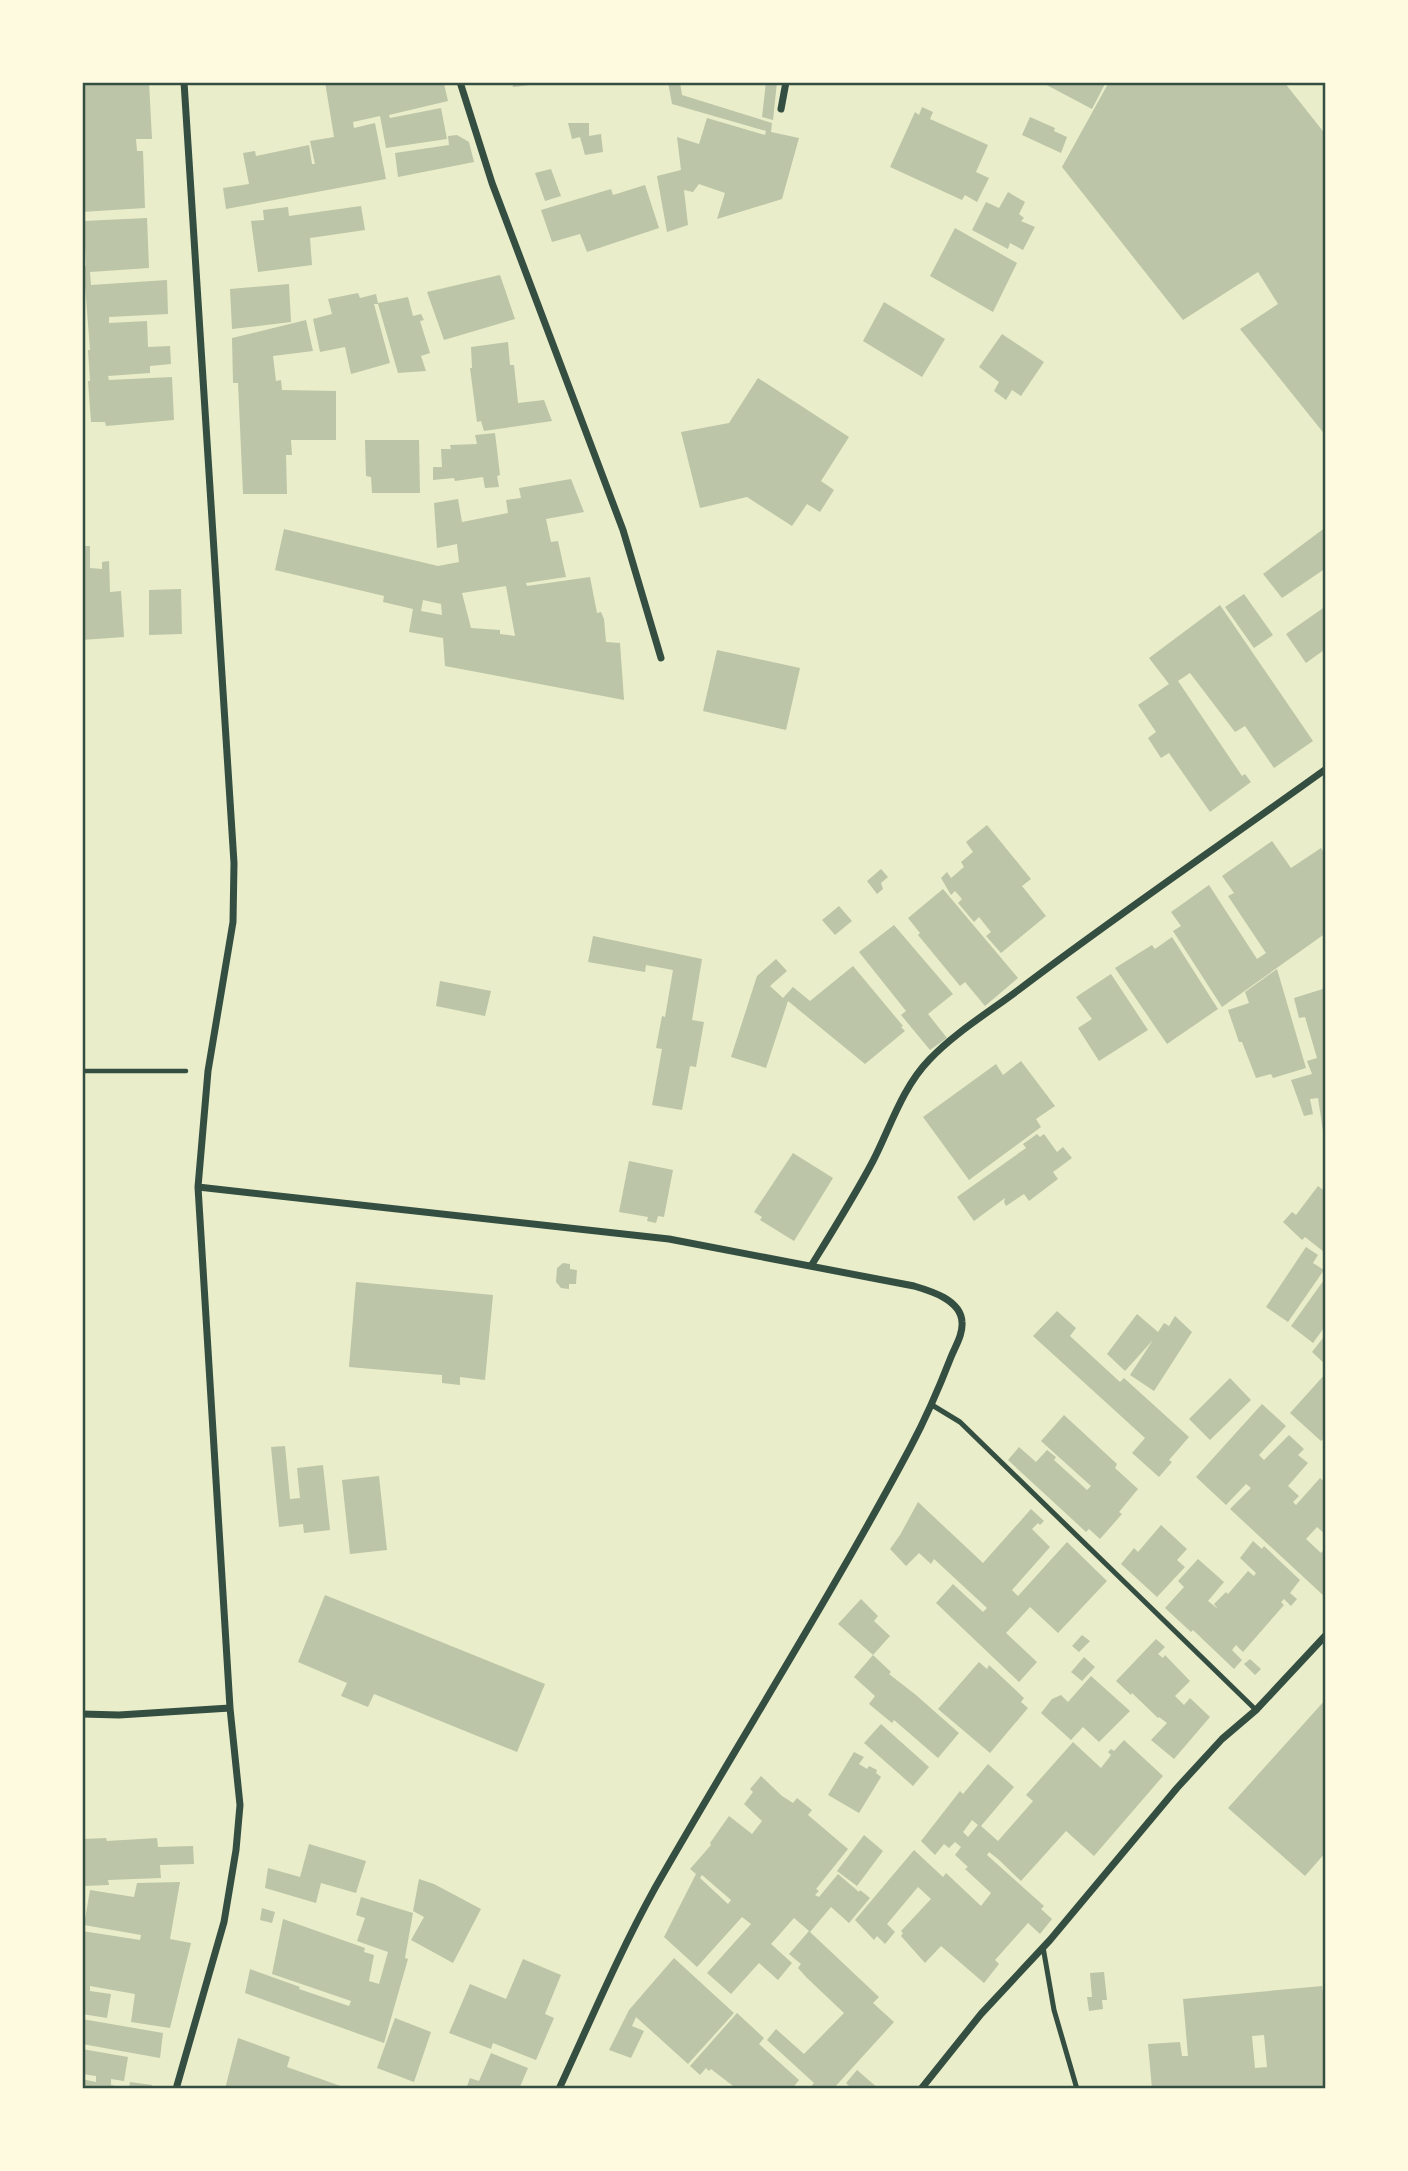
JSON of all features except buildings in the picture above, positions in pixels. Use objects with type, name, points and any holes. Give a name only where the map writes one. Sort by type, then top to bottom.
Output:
[{"type":"street","points":[[176,2089],[225,1922],[240,1805],[230,1708],[198,1187],[208,1071],[233,922],[234,863],[184,82]]},
{"type":"street","points":[[460,82],[492,183],[623,530],[661,658]]},
{"type":"street","points":[[781,109],[786,82]]},
{"type":"street","points":[[811,1266],[852,1199],[874,1160],[890,1123],[927,1061],[1056,961],[1326,769]]},
{"type":"street","points":[[198,1187],[669,1239],[914,1286],[949,1300],[962,1318],[962,1332],[932,1405],[871,1520],[656,1888],[625,1946],[559,2089]]},
{"type":"street","points":[[921,2089],[981,2014],[1043,1947],[1186,1778],[1222,1739],[1256,1710],[1326,1636]]},
{"type":"street","points":[[82,1714],[120,1715],[230,1708]]},
{"type":"lane","points":[[932,1405],[960,1422],[1256,1710]]},
{"type":"lane","points":[[1043,1947],[1054,2010],[1077,2089]]},
{"type":"path","points":[[82,1071],[208,1071]]}]
